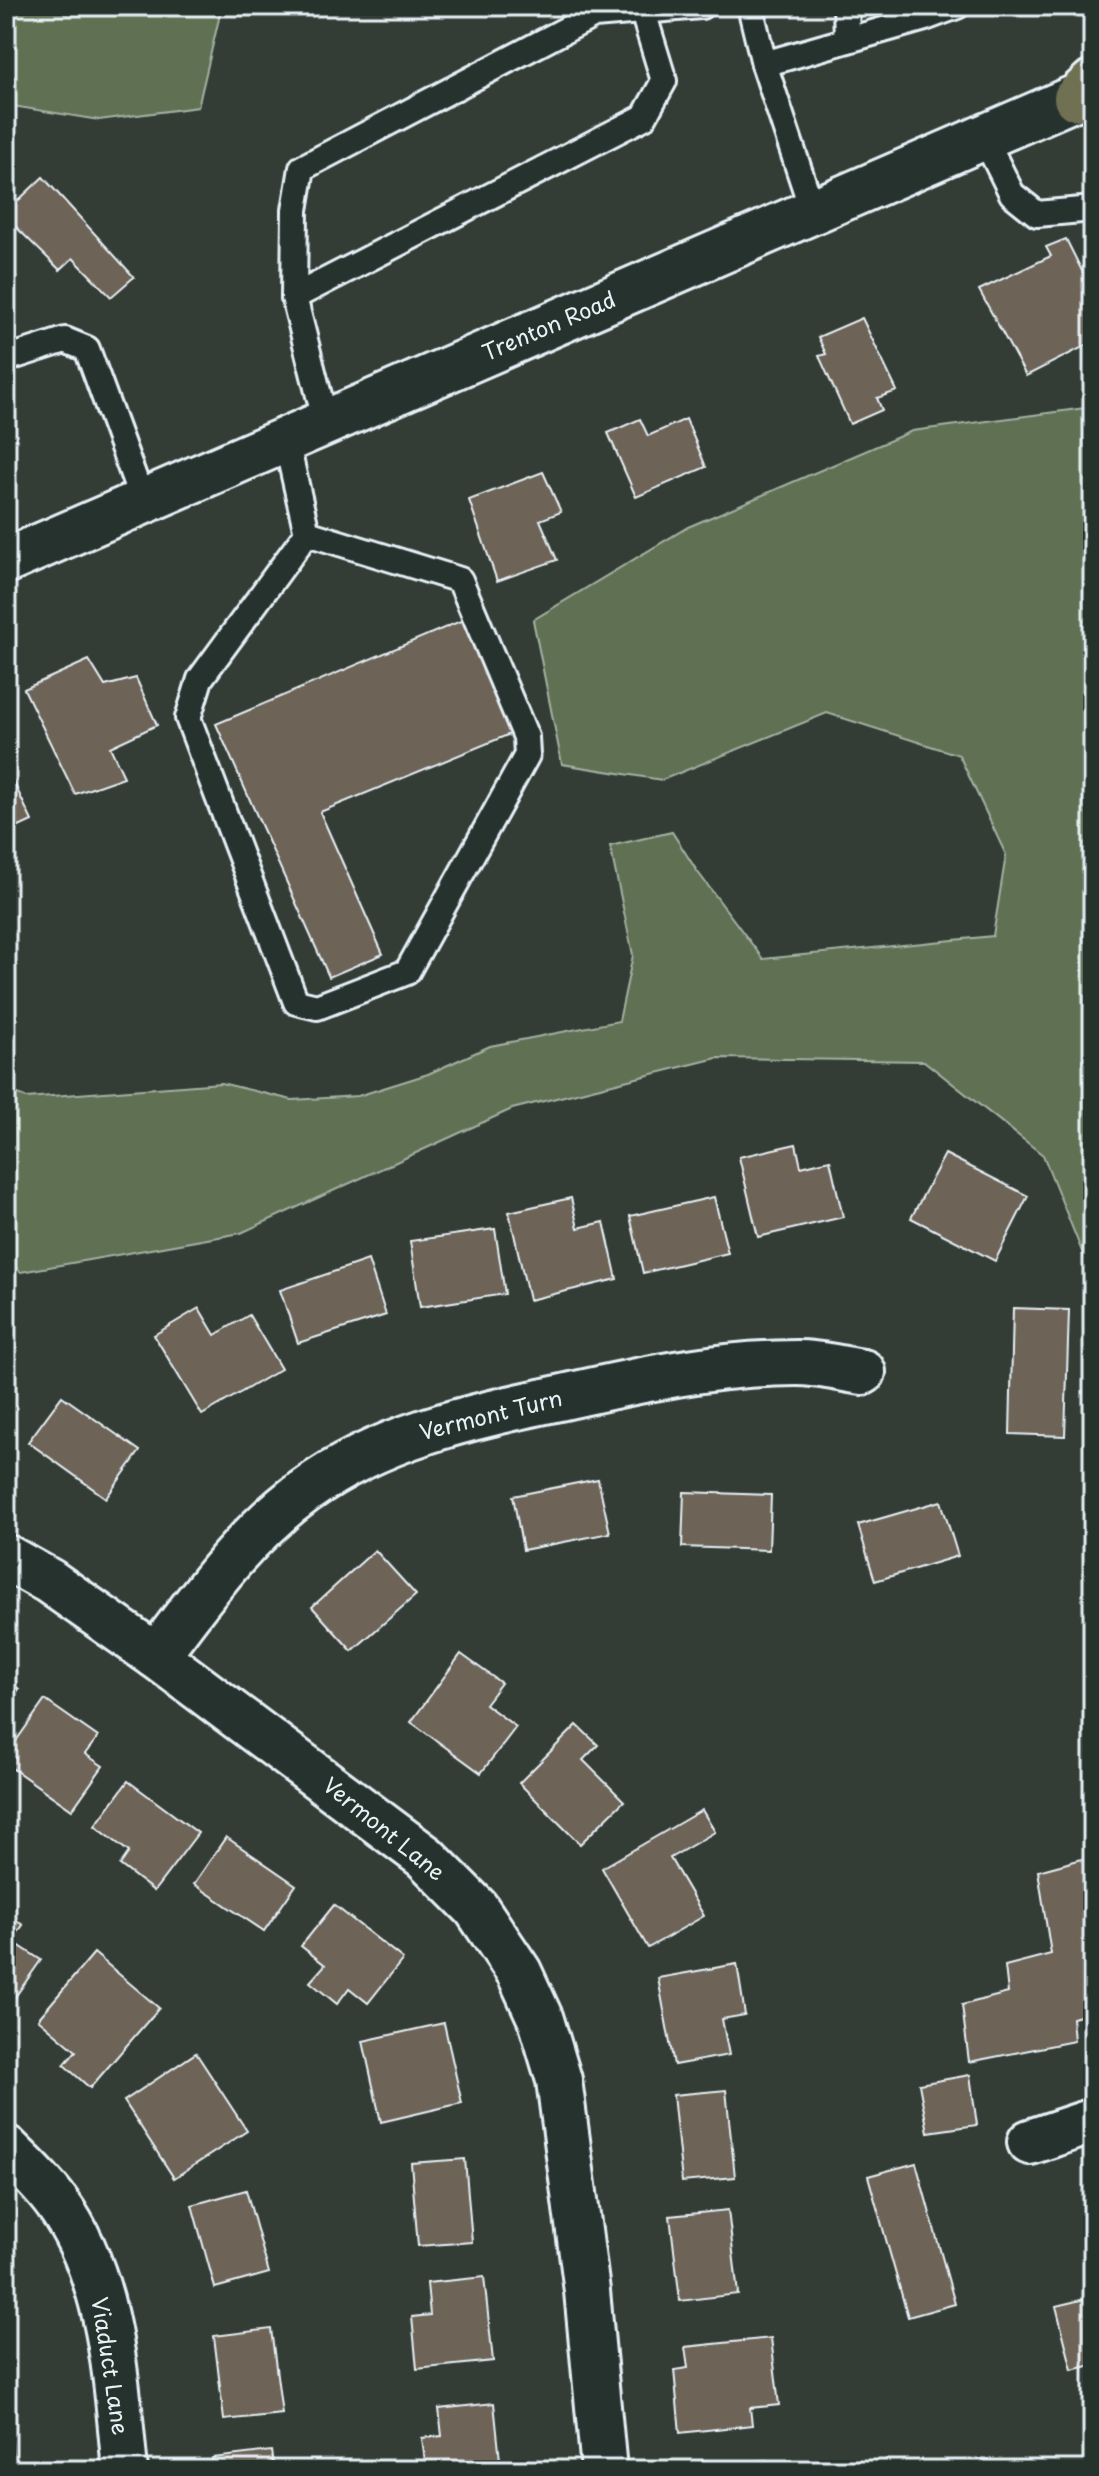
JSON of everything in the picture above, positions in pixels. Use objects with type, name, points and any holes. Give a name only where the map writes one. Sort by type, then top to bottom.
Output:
[{"type":"street","name":"Trenton Road","points":[[6,561],[1089,92]]},
{"type":"street","name":"Vermont Turn","points":[[156,1656],[217,1576],[274,1516],[306,1490],[359,1459],[424,1430],[653,1377],[741,1365],[802,1363],[863,1372]]},
{"type":"street","name":"Vermont Lane","points":[[6,1557],[49,1581],[156,1656],[425,1857],[476,1908],[519,1972],[541,2020],[559,2080],[587,2291],[604,2470]]},
{"type":"street","points":[[1030,2142],[1093,2121]]},
{"type":"street","name":"Viaduct Lane","points":[[6,2148],[38,2179],[59,2206],[89,2261],[109,2337],[125,2470]]},
{"type":"lane","points":[[326,423],[294,297],[295,210],[302,168],[594,15],[701,6]]},
{"type":"lane","points":[[750,6],[764,64],[813,212]]},
{"type":"lane","points":[[846,6],[847,40]]},
{"type":"lane","points":[[764,64],[957,6]]},
{"type":"lane","points":[[294,297],[644,117],[664,81],[643,12]]},
{"type":"lane","points":[[984,137],[1012,194],[1037,214],[1093,209]]},
{"type":"lane","points":[[6,359],[65,340],[87,349],[143,502]]},
{"type":"lane","points":[[286,440],[307,533],[200,679],[188,718],[296,1002],[317,1007],[407,972],[527,755],[526,737],[460,580],[307,533]]},
{"type":"green space","points":[[6,6],[222,6],[198,107],[99,120],[6,105]]},
{"type":"green space","points":[[1093,407],[1093,1279],[1043,1155],[924,1061],[717,1058],[512,1109],[241,1233],[21,1272],[6,1261],[6,1088],[26,1098],[221,1083],[292,1100],[358,1096],[428,1074],[490,1046],[619,1021],[633,955],[610,846],[672,832],[763,959],[993,936],[1006,855],[959,755],[827,713],[662,780],[562,764],[533,620],[688,527],[912,431]]},
{"type":"building","points":[[43,177],[134,277],[111,297],[73,258],[60,270],[16,227],[6,231],[6,212]]},
{"type":"building","points":[[1066,239],[1089,285],[1093,283],[1093,342],[1026,376],[979,290],[1051,256],[1046,247]]},
{"type":"building","points":[[6,249],[16,277],[6,281]]},
{"type":"building","points":[[862,318],[897,391],[877,398],[882,410],[850,424],[819,356],[826,354],[818,337]]},
{"type":"building","points":[[640,419],[648,436],[686,419],[706,467],[636,497],[608,433]]},
{"type":"building","points":[[543,472],[561,512],[540,520],[557,560],[497,581],[469,500]]},
{"type":"building","points":[[470,617],[515,732],[320,812],[383,954],[329,977],[216,724]]},
{"type":"building","points":[[89,660],[105,686],[136,678],[157,725],[110,747],[124,777],[75,794],[24,689]]},
{"type":"building","points":[[6,766],[32,821],[6,833]]},
{"type":"building","points":[[796,1144],[801,1167],[830,1160],[843,1217],[758,1237],[739,1157]]},
{"type":"building","points":[[945,1154],[1028,1196],[995,1261],[911,1218]]},
{"type":"building","points":[[714,1197],[728,1253],[643,1273],[630,1216]]},
{"type":"building","points":[[571,1198],[578,1228],[604,1222],[617,1279],[529,1300],[509,1212]]},
{"type":"building","points":[[495,1229],[505,1294],[420,1307],[410,1241]]},
{"type":"building","points":[[368,1260],[386,1315],[298,1343],[280,1290]]},
{"type":"building","points":[[199,1308],[215,1335],[249,1315],[281,1369],[202,1415],[154,1335]]},
{"type":"building","points":[[1013,1308],[1069,1310],[1065,1436],[1010,1434]]},
{"type":"building","points":[[62,1396],[140,1451],[106,1498],[28,1442]]},
{"type":"building","points":[[598,1479],[610,1533],[523,1550],[513,1496]]},
{"type":"building","points":[[684,1492],[771,1495],[769,1550],[682,1547]]},
{"type":"building","points":[[941,1501],[958,1556],[875,1581],[858,1525]]},
{"type":"building","points":[[375,1550],[416,1595],[352,1651],[312,1607]]},
{"type":"building","points":[[461,1654],[501,1683],[485,1704],[516,1727],[481,1773],[411,1722]]},
{"type":"building","points":[[6,1680],[19,1689],[6,1706]]},
{"type":"building","points":[[45,1700],[98,1737],[85,1754],[103,1766],[72,1810],[6,1764],[6,1755]]},
{"type":"building","points":[[577,1725],[598,1745],[583,1760],[624,1801],[580,1844],[519,1783]]},
{"type":"building","points":[[128,1781],[198,1833],[154,1891],[120,1865],[129,1852],[95,1826]]},
{"type":"building","points":[[702,1810],[715,1832],[670,1858],[704,1916],[648,1948],[602,1868]]},
{"type":"building","points":[[226,1837],[296,1885],[264,1931],[194,1884]]},
{"type":"building","points":[[1093,1856],[1093,2028],[1089,2014],[1072,2018],[1074,2041],[969,2062],[962,2005],[1008,1993],[1005,1966],[1051,1954],[1038,1871]]},
{"type":"building","points":[[334,1905],[403,1959],[368,2003],[349,1988],[337,2004],[310,1982],[325,1965],[301,1946]]},
{"type":"building","points":[[6,1914],[23,1925],[12,1941],[41,1960],[8,2007],[6,2006]]},
{"type":"building","points":[[94,1953],[159,2008],[90,2088],[64,2065],[76,2051],[38,2019]]},
{"type":"building","points":[[737,1964],[745,2015],[722,2019],[729,2055],[674,2065],[658,1978]]},
{"type":"building","points":[[444,2023],[462,2103],[381,2122],[363,2041]]},
{"type":"building","points":[[196,2053],[247,2131],[174,2178],[124,2101]]},
{"type":"building","points":[[970,2075],[977,2125],[928,2132],[919,2084]]},
{"type":"building","points":[[726,2090],[735,2177],[682,2182],[673,2095]]},
{"type":"building","points":[[465,2159],[472,2242],[418,2246],[411,2163]]},
{"type":"building","points":[[916,2163],[955,2304],[908,2317],[868,2176]]},
{"type":"building","points":[[246,2190],[269,2273],[215,2288],[192,2205]]},
{"type":"building","points":[[728,2210],[738,2294],[680,2301],[670,2216]]},
{"type":"building","points":[[484,2277],[493,2361],[417,2369],[412,2317],[430,2315],[427,2283]]},
{"type":"building","points":[[1093,2297],[1093,2365],[1072,2370],[1056,2306]]},
{"type":"building","points":[[271,2329],[282,2414],[224,2420],[214,2336]]},
{"type":"building","points":[[771,2338],[779,2405],[750,2408],[752,2425],[680,2433],[674,2370],[688,2368],[685,2347]]},
{"type":"building","points":[[494,2403],[501,2470],[426,2470],[422,2438],[442,2436],[439,2409]]},
{"type":"building","points":[[8,2407],[14,2470],[6,2470]]},
{"type":"building","points":[[271,2451],[274,2470],[214,2470],[212,2458]]},
{"type":"building","points":[[767,2460],[767,2470],[711,2470],[711,2464]]}]
